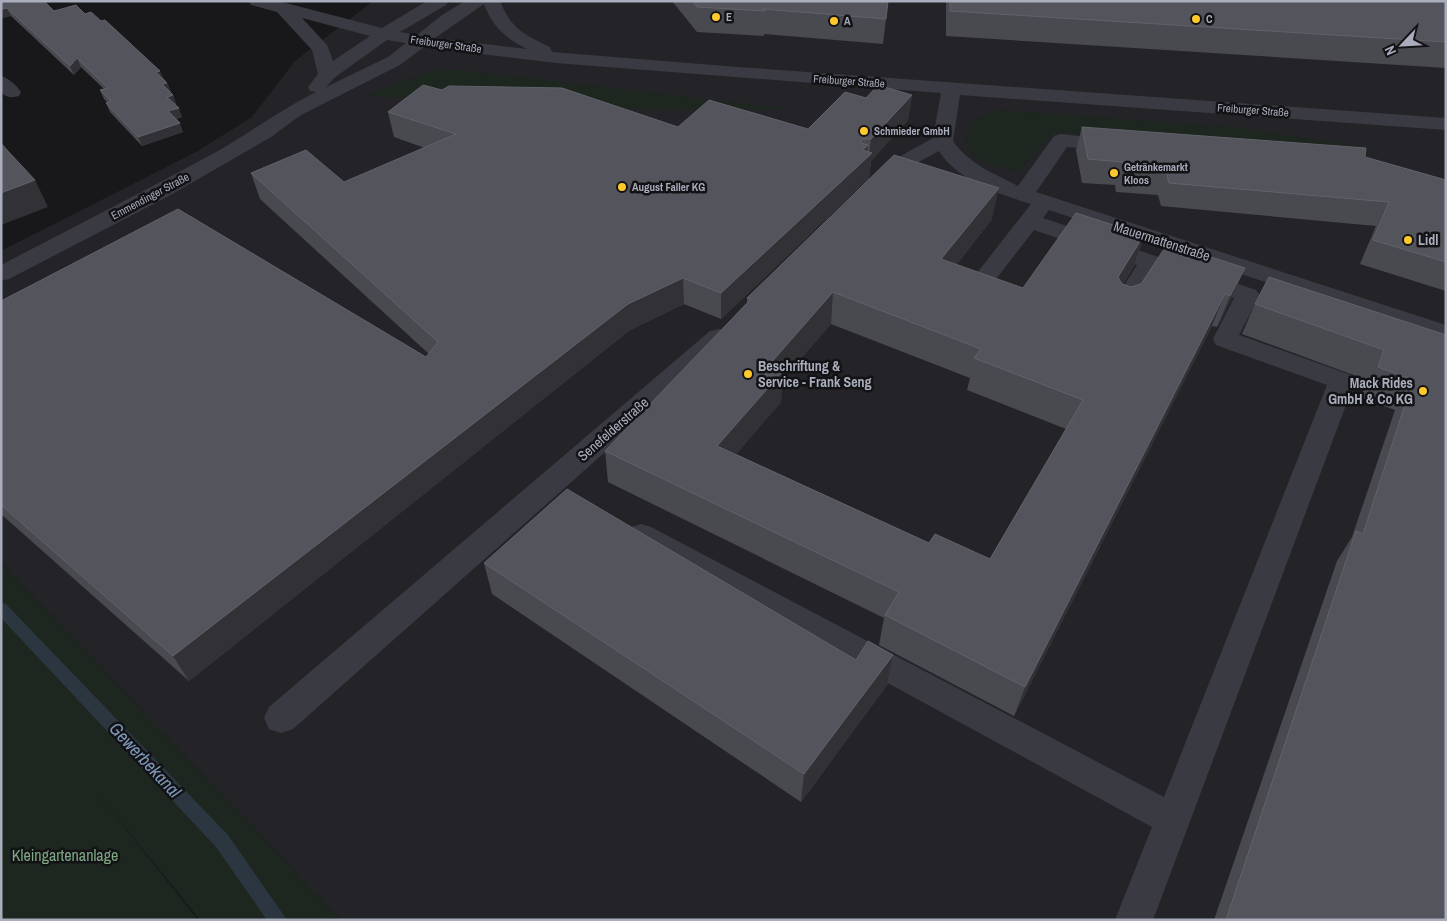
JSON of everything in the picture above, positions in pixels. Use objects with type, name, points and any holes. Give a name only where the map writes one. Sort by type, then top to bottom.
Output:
[{"type":"street","name":"Freiburger Straße","points":[[257,1],[285,10],[420,41],[556,58],[952,89],[1446,124]]},
{"type":"street","name":"Emmendinger Straße","points":[[294,111],[327,74],[384,34],[440,1]]},
{"type":"street","name":"Emmendinger Straße","points":[[1,274],[160,192],[264,133],[294,111],[394,61],[448,20],[478,1]]},
{"type":"street","points":[[490,1],[496,19],[506,31],[556,58]]},
{"type":"street","points":[[285,10],[321,49],[327,74]]},
{"type":"street","points":[[860,201],[894,167],[943,141],[952,89]]},
{"type":"street","points":[[974,292],[1029,221],[1034,198],[1061,140],[1140,147]]},
{"type":"street","name":"Mauermattenstraße","points":[[943,141],[954,158],[976,173],[1006,189],[1446,334]]},
{"type":"street","points":[[1029,221],[1248,295],[1225,339],[1342,381],[1134,920]]},
{"type":"street","points":[[1121,309],[1150,262]]},
{"type":"street","name":"Senefelderstraße","points":[[281,718],[560,491],[735,323]]},
{"type":"street","points":[[612,519],[1173,820]]},
{"type":"shaded area","points":[[1446,1],[1446,920],[341,920],[1,562],[1,251],[196,152],[252,117],[295,61],[372,2]]},
{"type":"green space","points":[[461,70],[789,109],[578,108],[472,103],[367,95],[427,72]]},
{"type":"green space","points":[[1001,110],[1242,128],[1369,148],[1368,158],[1053,132],[1017,173],[990,164],[972,155],[965,141],[972,120]]},
{"type":"green space","name":"Kleingartenanlage","points":[[1,562],[341,920],[200,920],[98,794],[198,920],[1,920]]},
{"type":"building","points":[[1,1],[44,1],[54,11],[76,5],[85,14],[91,12],[101,21],[105,20],[160,71],[156,72],[167,83],[162,84],[173,95],[167,97],[179,108],[168,111],[180,123],[138,137],[106,103],[111,101],[100,90],[108,88],[77,58],[70,66],[7,8],[1,9]]},
{"type":"building","points":[[692,1],[888,1],[886,19],[763,9],[765,11],[697,7]]},
{"type":"building","points":[[950,1],[1446,1],[1446,42],[950,11]]},
{"type":"building","points":[[423,85],[442,90],[449,86],[562,88],[678,127],[709,100],[808,129],[845,92],[866,98],[878,85],[912,95],[871,139],[862,139],[861,143],[868,145],[863,150],[872,153],[721,293],[683,278],[628,304],[173,656],[1,505],[1,301],[178,209],[426,357],[438,342],[251,173],[306,150],[344,182],[456,134],[388,112]]},
{"type":"building","points":[[1082,127],[1366,148],[1365,157],[1446,180],[1446,262],[1373,240],[1389,202],[1169,183],[1166,171],[1123,168],[1122,162],[1088,159]]},
{"type":"building","points":[[1,143],[7,150],[35,180],[1,193]]},
{"type":"building","points":[[894,155],[999,188],[941,259],[1023,288],[1076,213],[1144,235],[1118,277],[1122,284],[1131,287],[1141,284],[1168,243],[1245,268],[1230,296],[1225,294],[1025,687],[885,615],[899,592],[605,451],[751,299],[747,298]],"holes":[[[833,292],[981,349],[974,358],[1083,400],[990,559],[935,534],[929,543],[717,446],[783,371],[769,365]]]},
{"type":"building","points":[[1269,277],[1446,335],[1446,920],[1226,920],[1356,531],[1363,534],[1413,380],[1378,367],[1384,350],[1255,304]]},
{"type":"building","points":[[567,489],[856,660],[868,641],[893,655],[804,774],[484,563]]},
{"type":"waterway","name":"Gewerbekanal","points":[[1,608],[222,841],[278,920]]},
{"type":"place","name":"E","points":[[716,17]]},
{"type":"place","name":"C","points":[[1196,19]]},
{"type":"place","name":"A","points":[[834,21]]},
{"type":"place","name":"Schmieder GmbH","points":[[864,131]]},
{"type":"place","name":"Getränkemarkt Kloos","points":[[1114,173]]},
{"type":"place","name":"August Faller KG","points":[[622,187]]},
{"type":"place","name":"Lidl","points":[[1408,240]]},
{"type":"place","name":"Beschriftung & Service - Frank Seng","points":[[748,374]]},
{"type":"place","name":"Mack Rides GmbH & Co KG","points":[[1423,391]]}]
